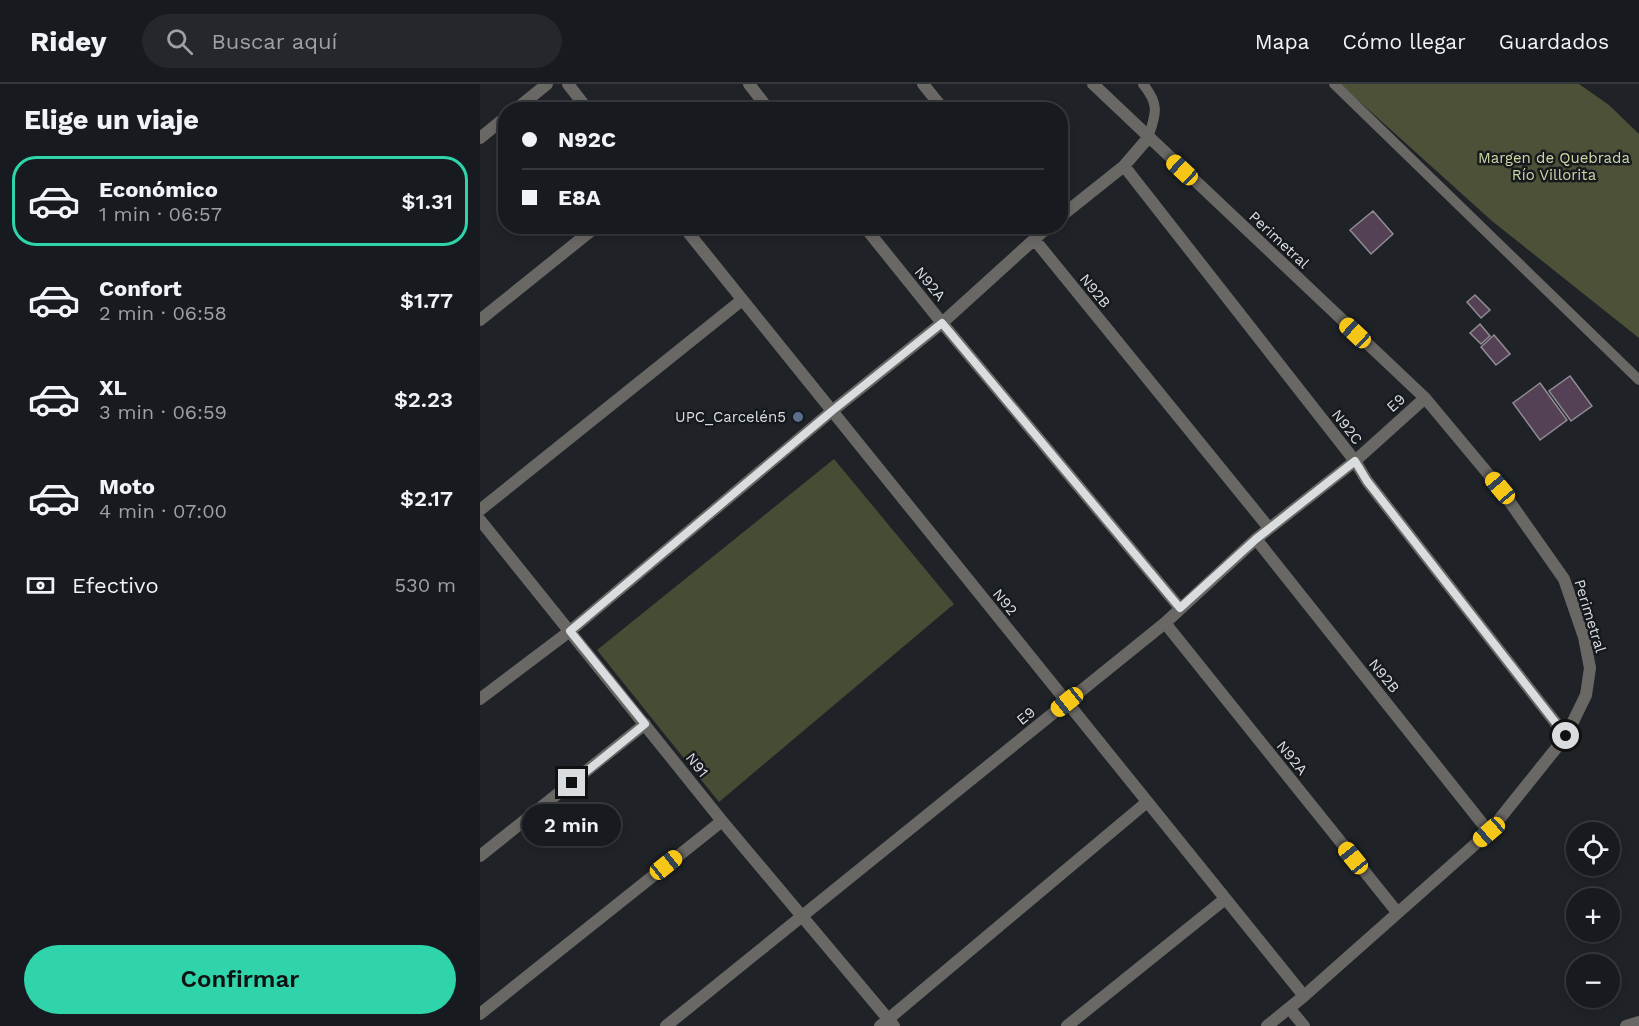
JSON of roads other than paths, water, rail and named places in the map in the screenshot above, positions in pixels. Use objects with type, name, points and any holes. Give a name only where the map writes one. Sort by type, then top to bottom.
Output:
[{"type":"street","points":[[525,102],[547,84]]},
{"type":"street","points":[[568,84],[582,102]]},
{"type":"street","points":[[749,84],[763,102]]},
{"type":"street","points":[[923,84],[938,102]]},
{"type":"street","name":"Perimetral","points":[[1093,84],[1425,398],[1500,488],[1564,579],[1584,637],[1590,669],[1586,694],[1566,736],[1489,832],[1267,1026]]},
{"type":"street","points":[[480,138],[498,123]]},
{"type":"street","points":[[1068,211],[1124,166],[1148,138]]},
{"type":"street","name":"N92C","points":[[1124,166],[1566,736]]},
{"type":"street","points":[[480,320],[587,234]]},
{"type":"street","name":"N92","points":[[689,234],[1304,996]]},
{"type":"street","name":"N92A","points":[[870,234],[1180,608]]},
{"type":"street","points":[[480,699],[570,631],[832,411],[942,323],[1039,234]]},
{"type":"street","name":"N92B","points":[[1034,239],[1269,528]]},
{"type":"street","points":[[480,510],[742,300]]},
{"type":"street","name":"E9","points":[[666,1026],[1165,622],[1256,539],[1355,461],[1425,398]]},
{"type":"street","name":"N91","points":[[480,520],[887,1024]]},
{"type":"street","name":"N92B","points":[[1256,539],[1489,832]]},
{"type":"street","name":"N92A","points":[[1165,622],[1397,912]]},
{"type":"street","points":[[480,856],[645,724]]},
{"type":"street","points":[[887,1024],[1147,802]]},
{"type":"street","points":[[480,1014],[722,821]]},
{"type":"street","points":[[1067,1026],[1225,899]]},
{"type":"street","points":[[1289,1008],[1304,1026]]},
{"type":"lane","points":[[1143,84],[1154,97],[1156,107],[1148,138]]},
{"type":"lane","points":[[1334,84],[1639,380]]},
{"type":"place","name":"UPC_Carcelén5","points":[[798,417]]},
{"type":"park label","name":"Margen de Quebrada Río Villorita","points":[[1554,166]]}]
